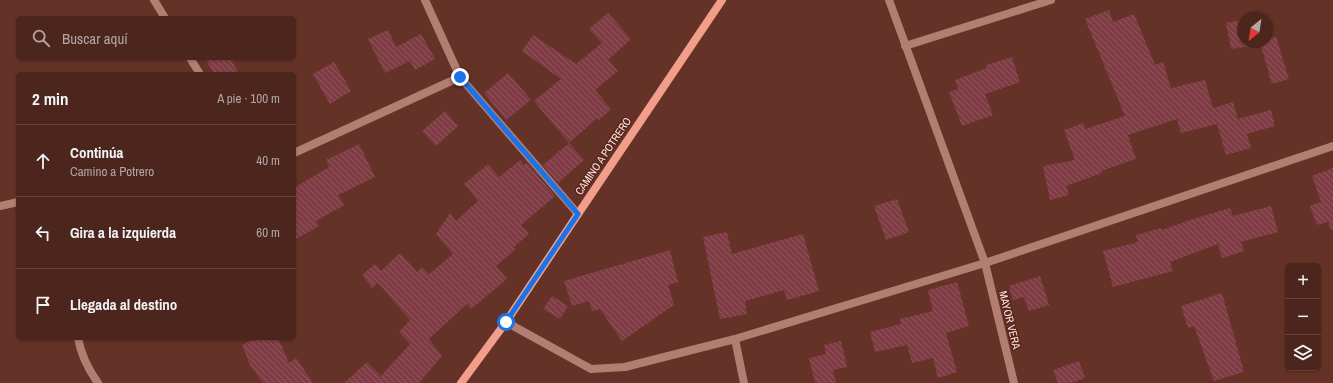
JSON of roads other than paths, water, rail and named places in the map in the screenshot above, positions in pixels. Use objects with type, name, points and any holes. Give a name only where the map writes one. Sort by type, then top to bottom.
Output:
[{"type":"street","points":[[154,0],[164,16]]},
{"type":"street","points":[[425,0],[460,77],[578,214]]},
{"type":"street","name":"CAMINO A POTRERO","points":[[461,383],[506,322],[722,0]]},
{"type":"street","name":"MAYOR VERA","points":[[889,0],[984,263],[1014,383]]},
{"type":"street","points":[[905,46],[1051,0]]},
{"type":"street","points":[[191,60],[199,72]]},
{"type":"street","points":[[296,152],[460,77]]},
{"type":"street","points":[[506,322],[591,369],[625,368],[735,340],[984,263],[1333,146]]},
{"type":"street","points":[[0,206],[16,202]]},
{"type":"street","points":[[78,340],[80,350],[91,373],[98,383]]},
{"type":"street","points":[[735,340],[744,383]]}]
